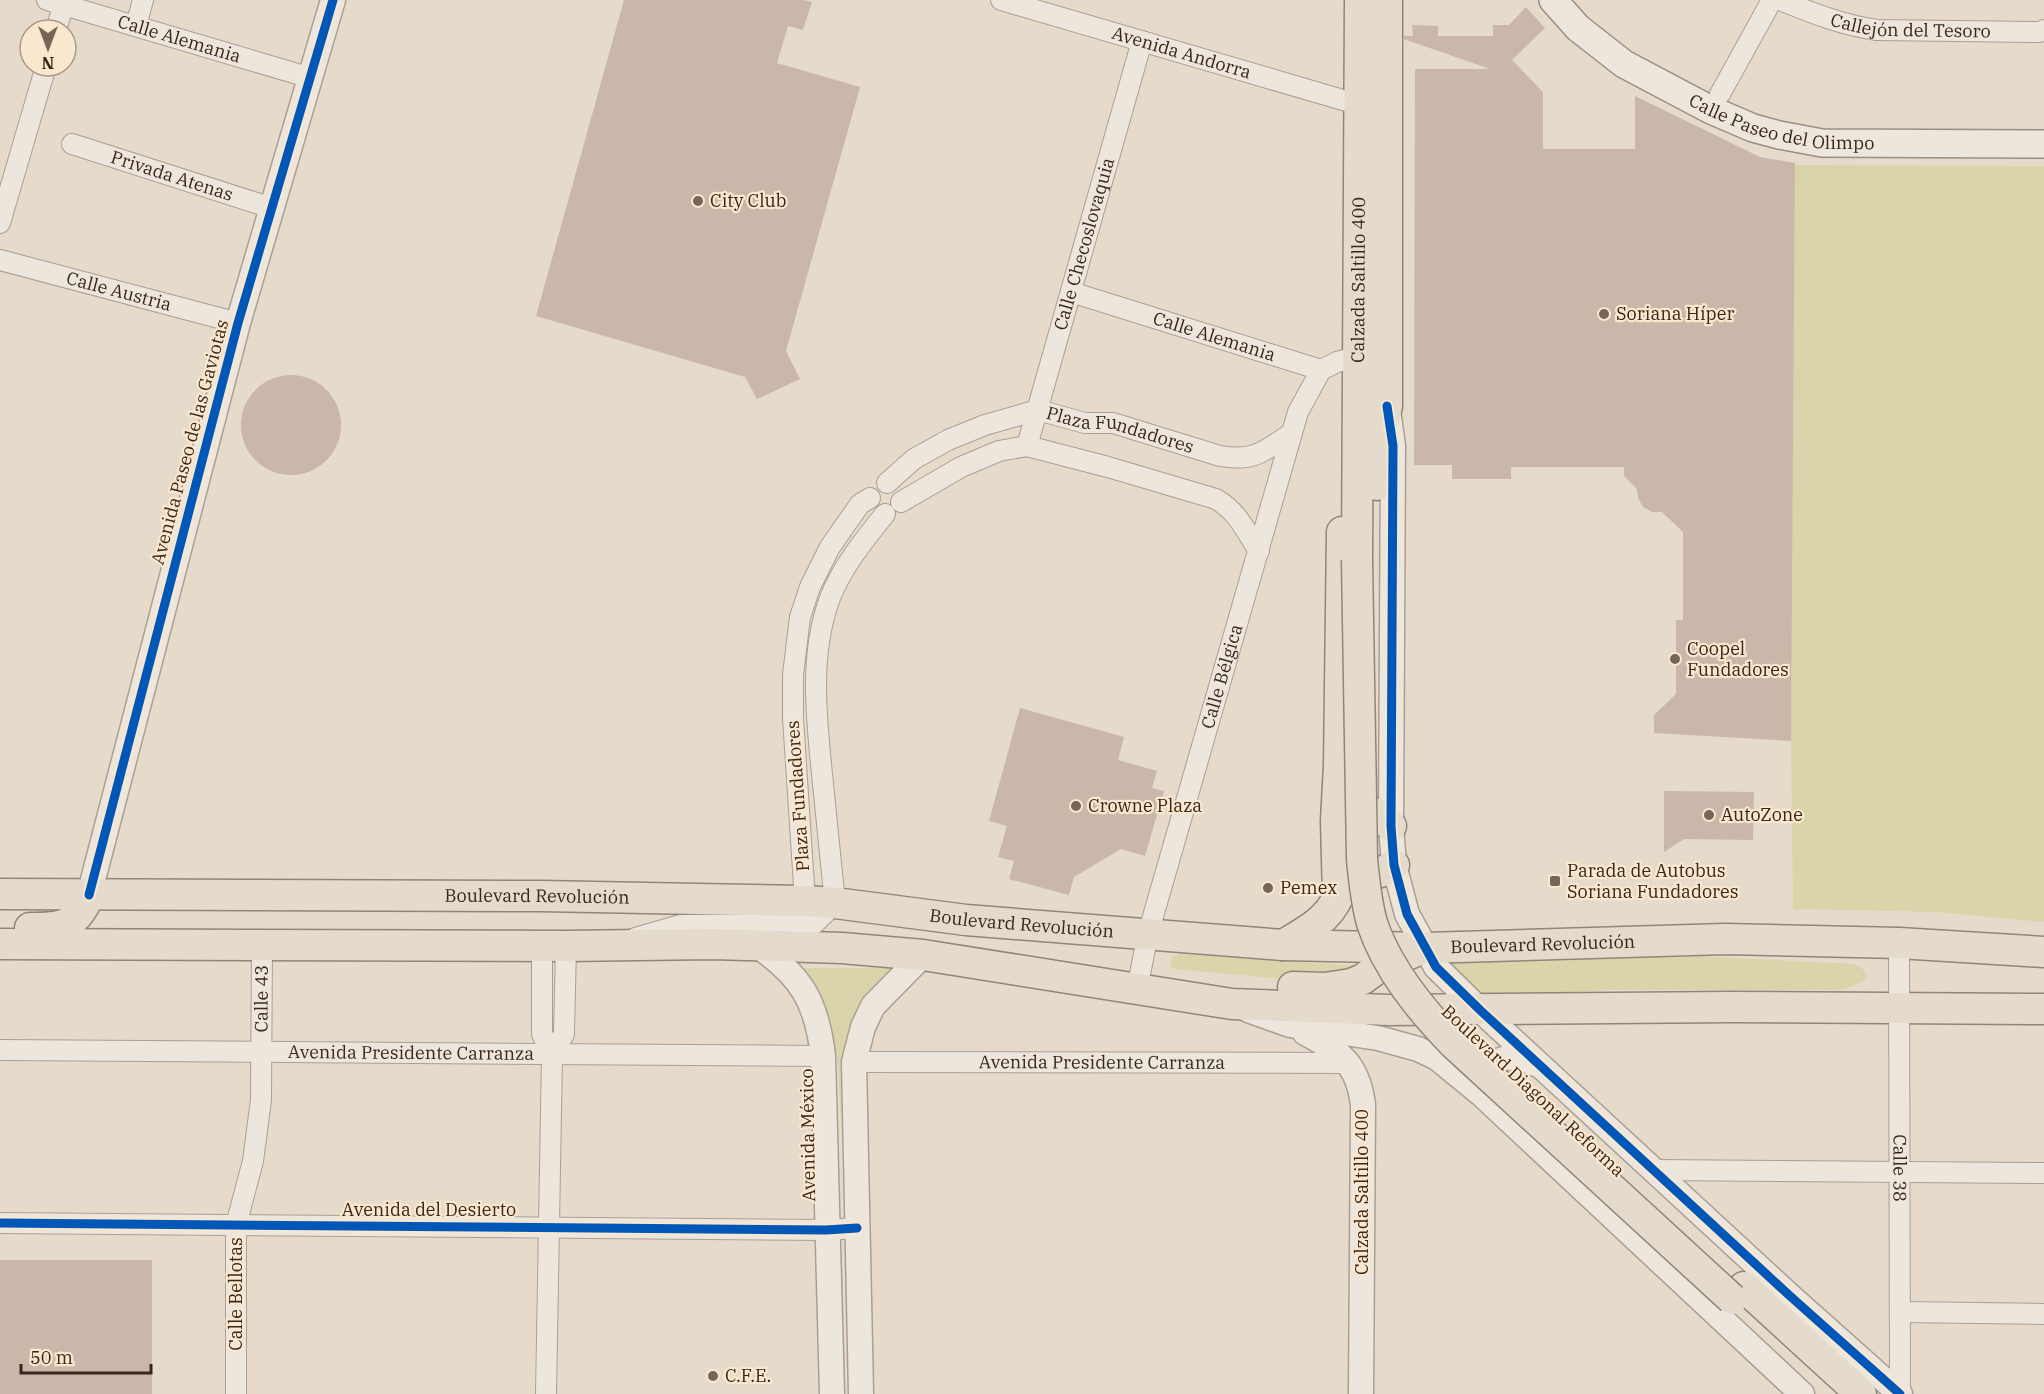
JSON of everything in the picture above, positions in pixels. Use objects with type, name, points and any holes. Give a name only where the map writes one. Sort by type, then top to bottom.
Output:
[{"type":"main road","name":"Calzada Saltillo 400","points":[[1360,0],[1358,471],[1367,558]]},
{"type":"main road","name":"Calzada Saltillo 400","points":[[1367,558],[1377,449],[1387,406],[1387,0]]},
{"type":"main road","name":"Calle Paseo del Olimpo","points":[[1553,0],[1578,28],[1624,64],[1710,110],[1754,128],[1822,143],[2044,144]]},
{"type":"main road","points":[[1283,945],[1320,922],[1332,909],[1338,897],[1336,821],[1339,765],[1340,547],[1344,514],[1358,471]]},
{"type":"main road","name":"Boulevard Diagonal Reforma","points":[[1367,558],[1382,886],[1390,921],[1405,955],[1441,1005],[1738,1293],[1831,1394]]},
{"type":"main road","points":[[1336,821],[1346,812],[1365,809],[1383,818],[1391,826]]},
{"type":"main road","points":[[1338,860],[1346,868],[1365,875],[1384,871],[1394,865]]},
{"type":"main road","name":"Boulevard Revolución","points":[[0,894],[541,896],[805,901],[966,920],[1283,945],[1425,948],[1725,939],[1899,943],[2044,952]]},
{"type":"main road","points":[[0,929],[60,927],[78,916],[89,895]]},
{"type":"main road","points":[[0,944],[756,945],[842,948],[923,955],[1232,1004],[1389,1010],[1719,1008],[2044,1010]]},
{"type":"main road","points":[[1186,996],[1248,985],[1325,988],[1351,984],[1363,979],[1382,965],[1425,948]]},
{"type":"main road","name":"Boulevard Diagonal Reforma","points":[[1738,1293],[1816,1354],[1862,1394]]},
{"type":"street","points":[[136,26],[143,0]]},
{"type":"street","name":"Avenida Paseo de las Gaviotas","points":[[89,895],[238,323],[333,0]]},
{"type":"street","name":"Avenida Andorra","points":[[1001,0],[1360,105]]},
{"type":"street","points":[[1720,94],[1772,0]]},
{"type":"street","name":"Callejón del Tesoro","points":[[1780,0],[1853,27],[1877,30],[2039,32],[2044,30]]},
{"type":"street","points":[[57,18],[59,2]]},
{"type":"street","name":"Calle Alemania","points":[[59,2],[311,78]]},
{"type":"street","name":"Calle Checoslovaquia","points":[[1027,446],[1142,41]]},
{"type":"street","points":[[0,223],[42,78]]},
{"type":"street","name":"Privada Atenas","points":[[72,144],[272,208]]},
{"type":"street","name":"Calle Austria","points":[[0,260],[238,323]]},
{"type":"street","name":"Calle Alemania","points":[[1071,292],[1321,369]]},
{"type":"street","points":[[1321,369],[1357,357]]},
{"type":"street","name":"Calle Bélgica","points":[[1137,989],[1148,934],[1298,412],[1321,369]]},
{"type":"street","points":[[1387,406],[1393,446],[1391,826],[1394,865],[1407,914],[1436,967],[1480,1010],[1790,1296],[1900,1394]]},
{"type":"street","name":"Plaza Fundadores","points":[[887,483],[914,459],[948,441],[985,425],[1038,411],[1085,423],[1113,423],[1220,456],[1238,459],[1253,458],[1292,433]]},
{"type":"street","name":"Plaza Fundadores","points":[[901,502],[961,467],[999,452],[1027,446],[1216,499],[1238,516],[1259,551]]},
{"type":"street","points":[[887,483],[900,491],[901,502],[893,512],[885,514],[874,509],[870,498],[874,488],[887,483]]},
{"type":"street","name":"Plaza Fundadores","points":[[805,901],[793,718],[793,675],[798,629],[810,587],[830,547],[860,504],[870,498]]},
{"type":"street","name":"Plaza Fundadores","points":[[835,903],[816,717],[820,643],[830,598],[851,558],[885,514]]},
{"type":"street","points":[[793,718],[816,717]]},
{"type":"street","points":[[616,945],[680,925],[814,924],[835,903]]},
{"type":"street","name":"Calle 38","points":[[1899,943],[1900,1394]]},
{"type":"street","name":"Calle 43","points":[[261,1053],[262,945]]},
{"type":"street","name":"Avenida México","points":[[756,945],[778,960],[791,974],[811,1003],[820,1029],[823,1056],[832,1394]]},
{"type":"street","points":[[546,1394],[547,1228],[552,1055],[542,1034],[554,946]]},
{"type":"street","points":[[861,1394],[854,1062],[863,1027],[873,1006],[923,955]]},
{"type":"street","points":[[1232,1004],[1290,1025],[1377,1038],[1418,1049],[1437,1058],[1481,1094],[1802,1394]]},
{"type":"street","name":"Calzada Saltillo 400","points":[[1290,1025],[1333,1048],[1349,1064],[1360,1084],[1363,1105],[1361,1394]]},
{"type":"street","name":"Avenida Presidente Carranza","points":[[0,1050],[823,1056]]},
{"type":"street","name":"Calle Bellotas","points":[[236,1394],[236,1225],[258,1133],[261,1053]]},
{"type":"street","points":[[1481,1094],[1483,1078],[1492,1065],[1507,1057],[1523,1057],[1538,1065]]},
{"type":"street","name":"Avenida Presidente Carranza","points":[[854,1062],[1349,1064]]},
{"type":"street","points":[[1654,1170],[2044,1173]]},
{"type":"street","name":"Avenida del Desierto","points":[[0,1223],[826,1230],[857,1228]]},
{"type":"street","points":[[1900,1312],[2044,1314]]},
{"type":"shaded area","points":[[1795,165],[2044,166],[2044,922],[1936,912],[1793,909],[1791,741]]},
{"type":"shaded area","points":[[1180,954],[1345,965],[1354,966],[1357,969],[1314,982],[1170,967],[1173,957]]},
{"type":"shaded area","points":[[1696,956],[1854,964],[1863,969],[1866,976],[1863,982],[1841,990],[1610,990],[1482,997],[1440,962]]},
{"type":"shaded area","points":[[803,968],[892,968],[857,1022],[845,1055],[842,1139],[837,1055],[828,1021]]},
{"type":"building","name":"City Club","points":[[624,0],[803,0],[812,2],[803,30],[788,26],[777,63],[860,87],[786,351],[800,379],[757,399],[745,377],[536,316]]},
{"type":"building","name":"Soriana Híper","points":[[1526,7],[1545,28],[1512,60],[1543,92],[1543,149],[1635,149],[1635,96],[1760,157],[1795,163],[1791,741],[1654,733],[1654,715],[1676,694],[1676,620],[1683,620],[1683,532],[1662,512],[1652,512],[1643,507],[1638,498],[1637,489],[1624,476],[1624,467],[1511,467],[1511,479],[1452,479],[1452,465],[1414,465],[1415,69],[1490,69],[1404,39],[1404,36],[1413,36],[1412,25],[1438,26],[1438,36],[1493,36],[1493,25],[1509,25]]},
{"type":"building","points":[[291,375],[310,378],[327,389],[338,406],[341,425],[338,444],[327,461],[310,472],[291,475],[272,472],[255,461],[244,444],[241,425],[244,406],[255,389],[272,378]]},
{"type":"building","name":"Crowne Plaza","points":[[1020,708],[1124,737],[1118,760],[1157,771],[1152,788],[1164,791],[1145,856],[1121,849],[1074,877],[1069,895],[1009,879],[1014,861],[998,857],[1007,826],[989,821]]},
{"type":"building","name":"AutoZone","points":[[1664,791],[1754,792],[1753,840],[1684,839],[1664,852]]},
{"type":"building","points":[[0,1260],[152,1260],[152,1394],[0,1394]]},
{"type":"cycle path","points":[[89,895],[238,323],[333,0]]},
{"type":"cycle path","points":[[1387,406],[1393,446],[1391,826],[1394,865],[1407,914],[1436,967],[1480,1010],[1790,1296],[1900,1394]]},
{"type":"cycle path","points":[[0,1223],[826,1230],[857,1228]]},
{"type":"place","name":"City Club","points":[[698,201]]},
{"type":"place","name":"Soriana Híper","points":[[1604,314]]},
{"type":"place","name":"Coopel Fundadores","points":[[1675,659]]},
{"type":"place","name":"Crowne Plaza","points":[[1076,806]]},
{"type":"place","name":"AutoZone","points":[[1709,815]]},
{"type":"place","name":"Parada de Autobus Soriana Fundadores","points":[[1555,881]]},
{"type":"place","name":"Pemex","points":[[1268,888]]},
{"type":"place","name":"C.F.E.","points":[[713,1376]]}]
